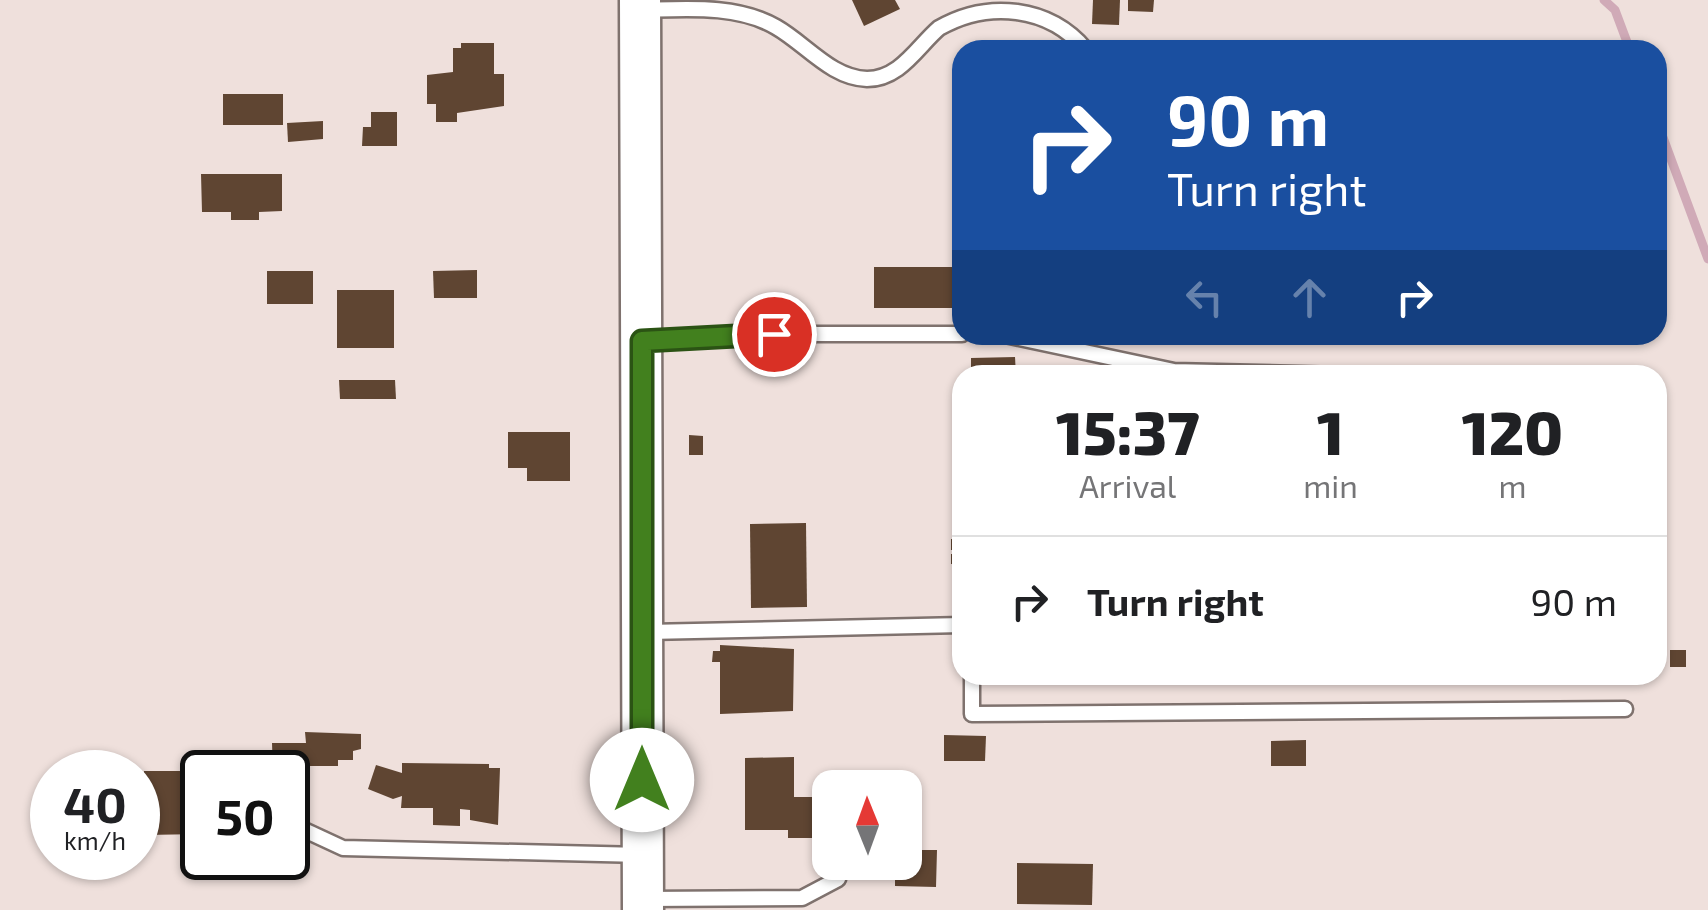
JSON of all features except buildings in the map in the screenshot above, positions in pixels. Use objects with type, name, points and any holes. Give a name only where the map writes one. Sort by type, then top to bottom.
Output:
[{"type":"main road","points":[[640,5],[643,904]]},
{"type":"lane","points":[[640,5],[736,13],[774,25],[836,71],[866,79],[890,76],[942,25],[986,4],[1016,4],[1068,28],[1078,40]]},
{"type":"lane","points":[[642,341],[737,334],[952,334]]},
{"type":"lane","points":[[1052,345],[1146,365]]},
{"type":"lane","points":[[642,632],[952,624]]},
{"type":"lane","points":[[972,685],[972,714],[1625,710]]},
{"type":"lane","points":[[310,833],[342,848],[642,854]]},
{"type":"lane","points":[[643,904],[802,898],[836,880]]},
{"type":"waterway","points":[[1604,0],[1615,10],[1626,40]]},
{"type":"waterway","points":[[1667,148],[1708,259]]},
{"type":"route","points":[[642,780],[642,341],[774,334]]}]
